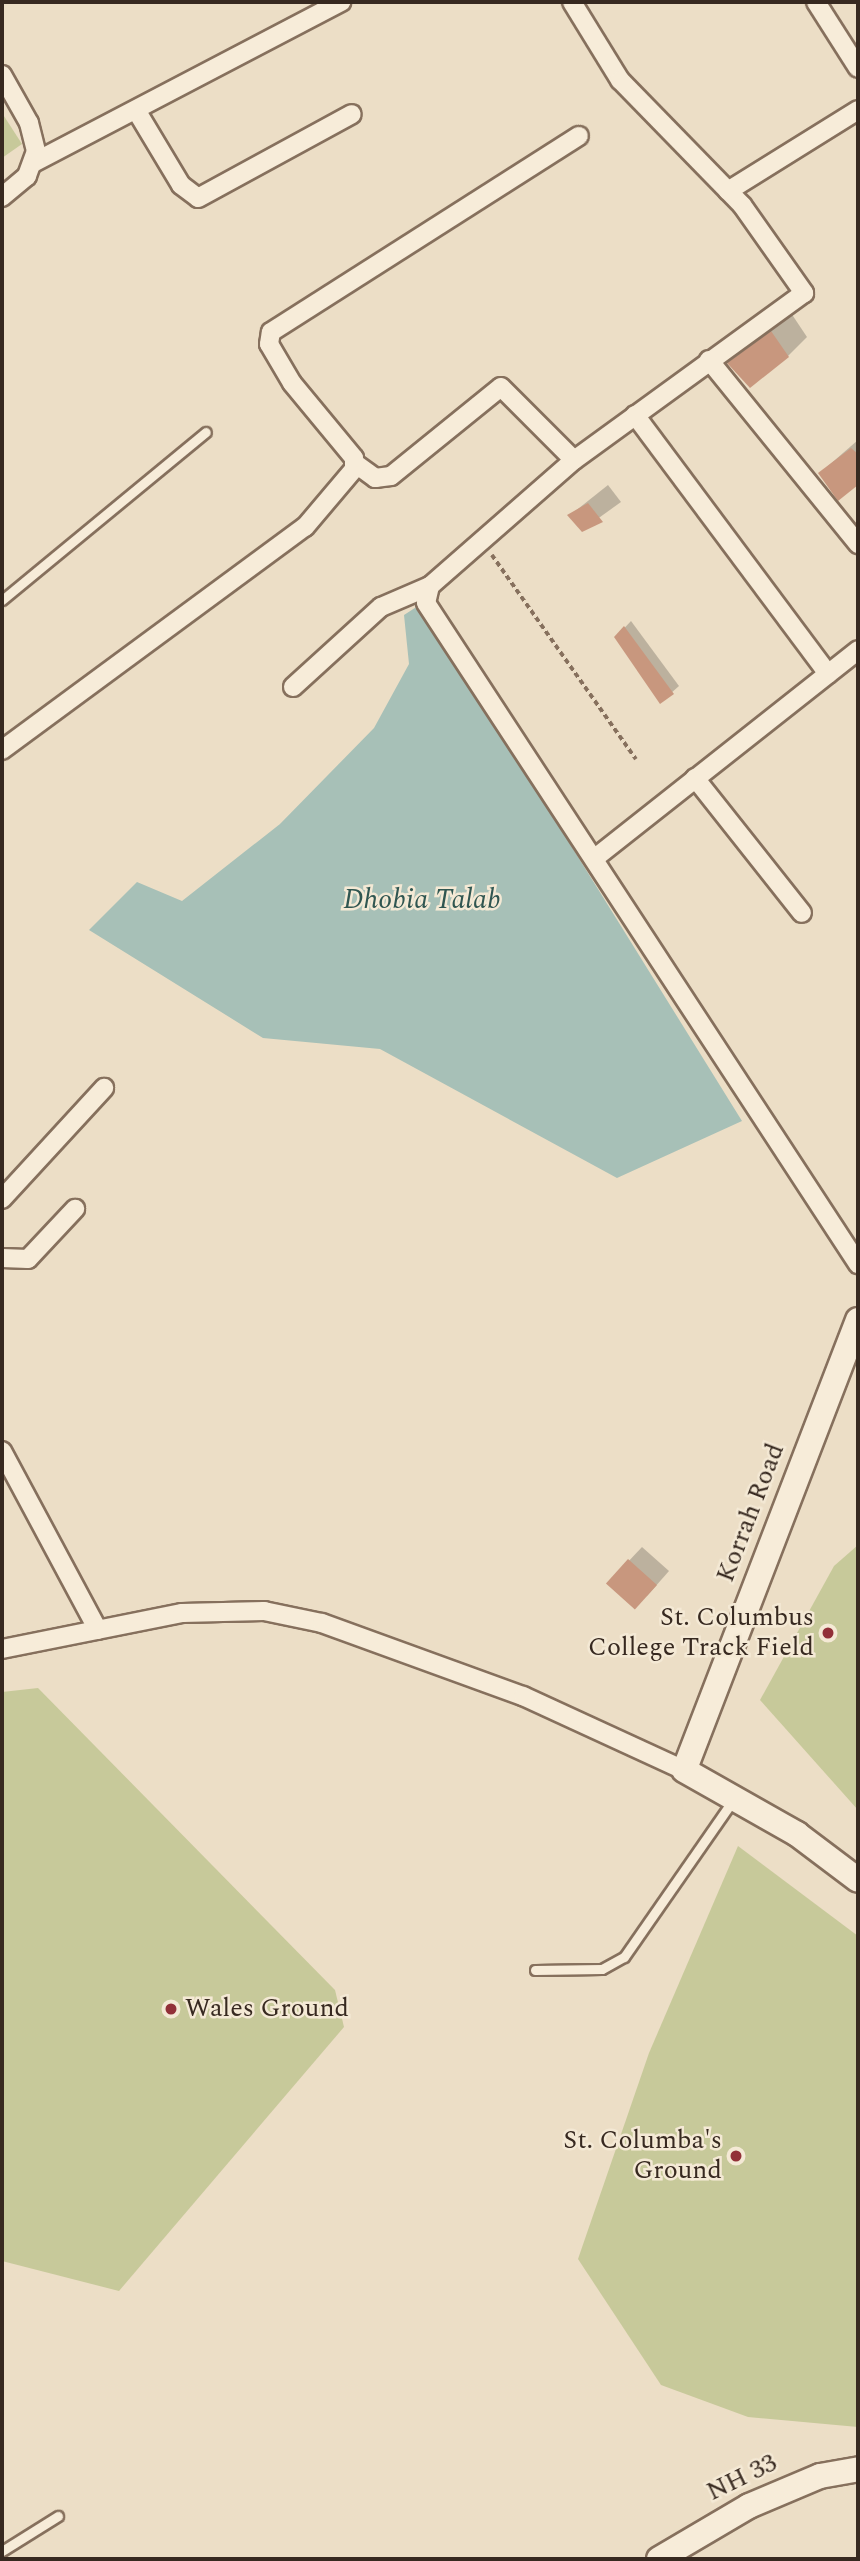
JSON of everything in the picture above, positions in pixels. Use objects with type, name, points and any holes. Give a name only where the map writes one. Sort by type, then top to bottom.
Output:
[{"type":"main road","name":"Korrah Road","points":[[684,1770],[858,1320]]},
{"type":"main road","points":[[684,1770],[735,1797],[858,1880]]},
{"type":"main road","name":"NH 33","points":[[659,2559],[761,2500],[857,2468]]},
{"type":"street","points":[[2,197],[33,163],[341,2]]},
{"type":"street","points":[[293,687],[381,607],[430,586],[574,460],[709,360],[794,305],[805,290],[728,191],[639,105],[572,2]]},
{"type":"street","points":[[816,2],[858,68]]},
{"type":"street","points":[[2,75],[36,139],[33,163]]},
{"type":"street","points":[[136,110],[181,185],[198,198],[352,114]]},
{"type":"street","points":[[728,191],[858,110]]},
{"type":"street","points":[[574,460],[501,387],[391,476],[374,478],[356,464],[292,383],[270,334],[579,136]]},
{"type":"street","points":[[709,360],[858,544]]},
{"type":"street","points":[[635,415],[828,674]]},
{"type":"street","points":[[2,750],[305,527],[356,464]]},
{"type":"street","points":[[430,586],[429,608],[858,1264]]},
{"type":"street","points":[[595,858],[858,650]]},
{"type":"street","points":[[695,779],[802,913]]},
{"type":"street","points":[[2,1199],[104,1088]]},
{"type":"street","points":[[2,1258],[28,1259],[75,1209]]},
{"type":"street","points":[[2,1451],[98,1630]]},
{"type":"street","points":[[2,1649],[182,1613],[264,1611],[322,1623],[523,1696],[684,1770]]},
{"type":"lane","points":[[2,600],[206,432]]},
{"type":"lane","points":[[535,1970],[601,1969],[624,1957],[735,1797]]},
{"type":"lane","points":[[2,2551],[58,2516]]},
{"type":"path","points":[[481,540],[636,760]]},
{"type":"green space","points":[[2,113],[22,144],[2,158]]},
{"type":"green space","name":"St. Columbus College Track Field","points":[[858,1545],[858,1810],[760,1700],[834,1566]]},
{"type":"green space","name":"Wales Ground","points":[[38,1688],[335,1990],[344,2027],[119,2291],[2,2261],[2,1692]]},
{"type":"green space","name":"St. Columba's Ground","points":[[738,1846],[858,1936],[858,2427],[748,2417],[661,2385],[578,2259],[649,2053]]},
{"type":"water","name":"Dhobia Talab","points":[[421,604],[742,1121],[617,1178],[380,1049],[263,1038],[89,930],[137,882],[182,901],[280,824],[374,728],[409,664],[404,615]]},
{"type":"building","points":[[771,331],[789,357],[750,388],[727,363]]},
{"type":"building","points":[[851,448],[858,454],[858,485],[838,501],[818,473]]},
{"type":"building","points":[[588,503],[603,522],[582,532],[567,515]]},
{"type":"building","points":[[624,626],[674,694],[660,704],[614,637]]},
{"type":"building","points":[[628,1559],[657,1585],[635,1610],[606,1584]]},
{"type":"place","name":"St. Columbus College Track Field","points":[[828,1633]]},
{"type":"place","name":"Wales Ground","points":[[171,2009]]},
{"type":"place","name":"St. Columba's Ground","points":[[736,2156]]}]
